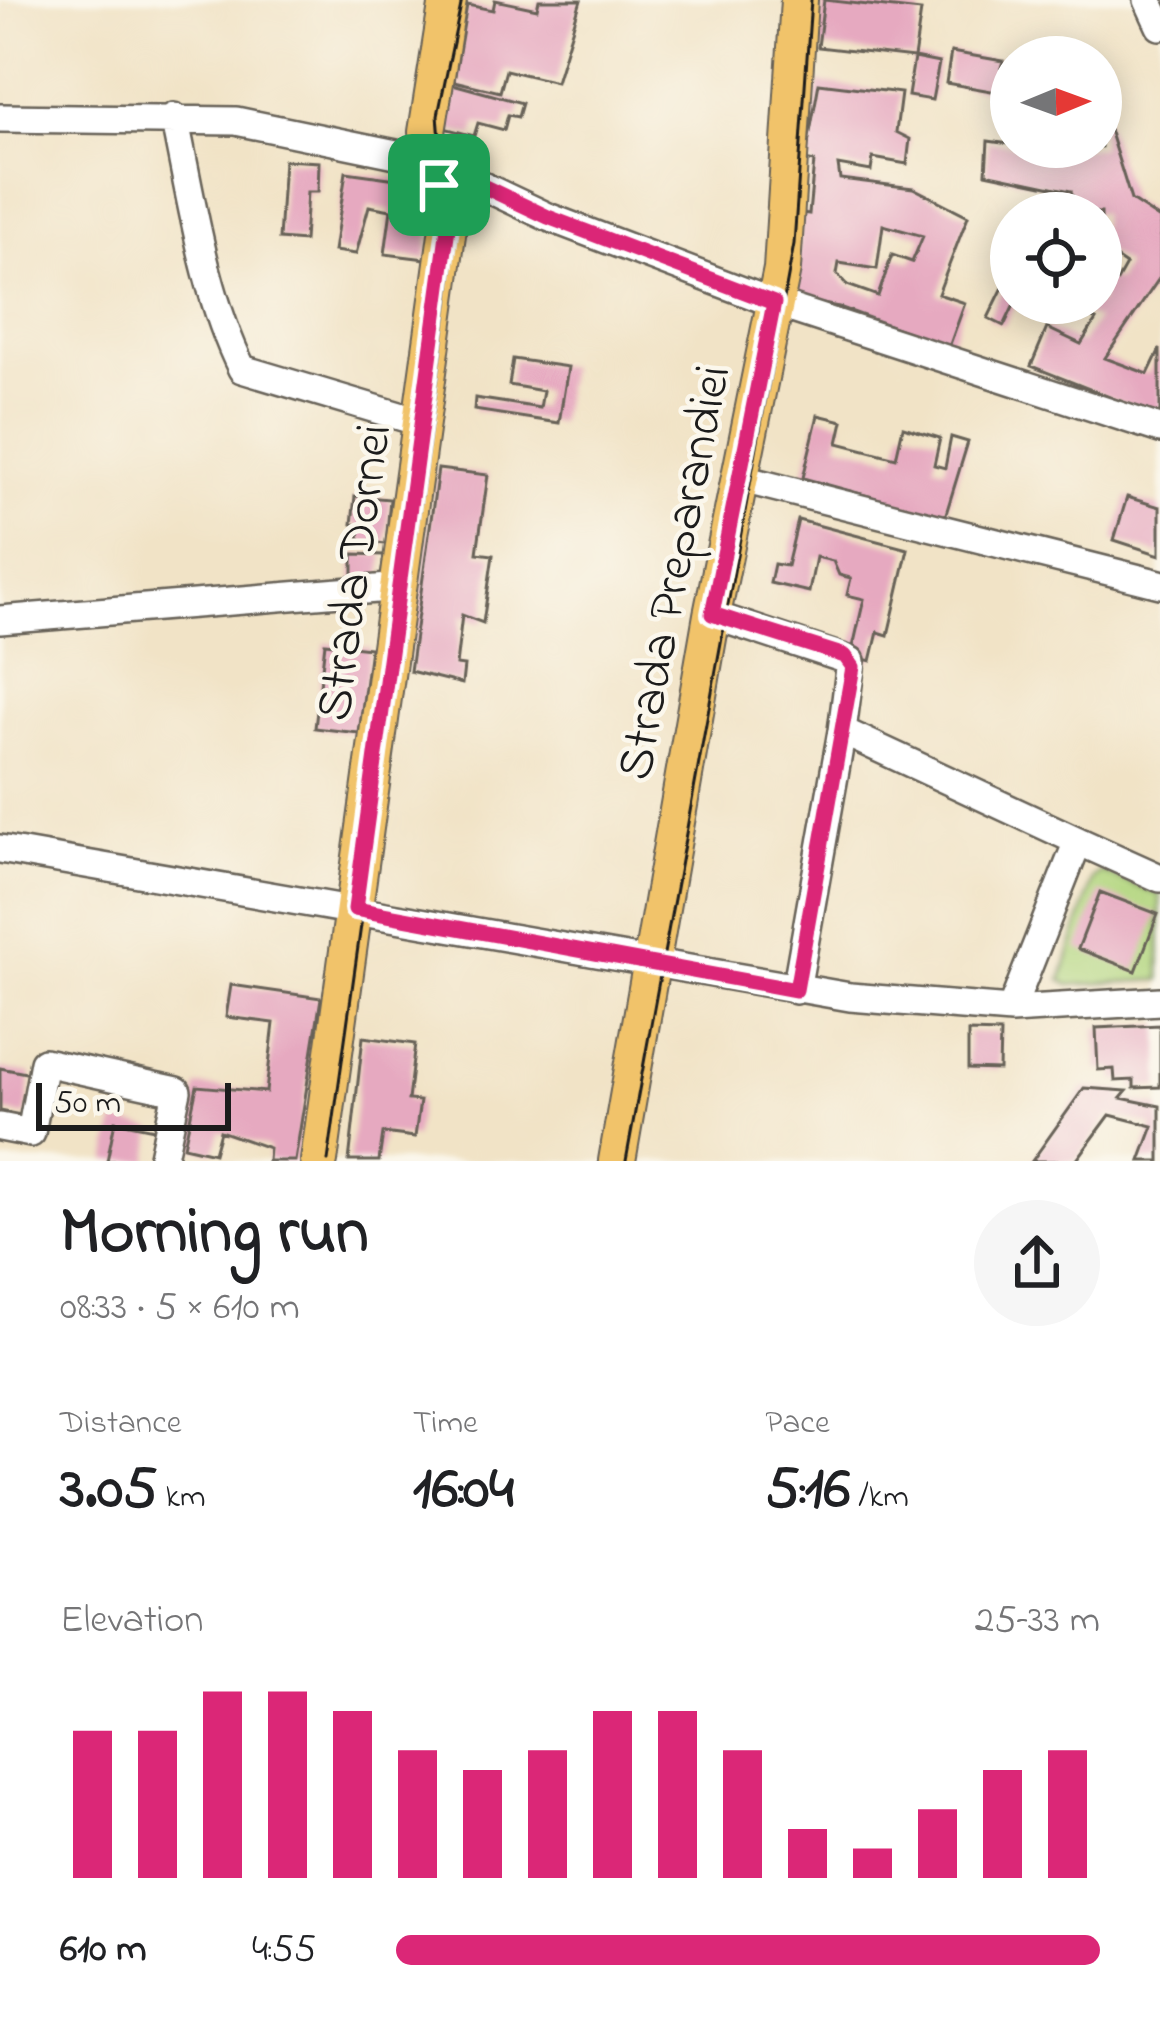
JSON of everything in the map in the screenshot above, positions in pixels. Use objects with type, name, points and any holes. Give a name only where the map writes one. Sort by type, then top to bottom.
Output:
[{"type":"main road","name":"Strada Dornei","points":[[319,1161],[448,227],[430,161],[428,103],[448,0]]},
{"type":"main road","name":"Strada Preparandiei","points":[[617,1161],[712,614],[788,226],[800,0]]},
{"type":"street","points":[[1148,0],[1160,26]]},
{"type":"street","points":[[174,117],[210,276],[242,368],[423,423]]},
{"type":"street","points":[[0,118],[174,117],[319,134],[430,161],[548,217],[774,303],[1160,430]]},
{"type":"street","points":[[738,478],[1160,584]]},
{"type":"street","points":[[0,620],[401,587]]},
{"type":"street","points":[[712,614],[851,661],[796,990]]},
{"type":"street","points":[[842,731],[1160,878]]},
{"type":"street","points":[[1011,1010],[1078,841]]},
{"type":"street","points":[[0,849],[796,990],[1011,1010],[1160,1001]]},
{"type":"street","points":[[0,1127],[32,1132],[44,1063],[177,1091],[162,1161]]},
{"type":"green space","points":[[1101,872],[1160,895],[1160,980],[1069,985],[1061,980],[1093,879]]},
{"type":"building","points":[[495,0],[537,9],[539,0],[581,0],[556,82],[506,70],[500,92],[454,81],[467,5],[493,10]]},
{"type":"building","points":[[824,0],[921,11],[914,58],[818,47]]},
{"type":"building","points":[[951,52],[990,59],[990,91],[946,83]]},
{"type":"building","points":[[914,58],[939,63],[932,100],[908,96]]},
{"type":"building","points":[[449,83],[522,103],[518,117],[508,115],[504,130],[478,123],[474,136],[444,128]]},
{"type":"building","points":[[819,83],[901,93],[896,132],[910,139],[907,164],[873,158],[871,171],[838,165],[840,179],[913,188],[968,216],[938,294],[965,303],[949,347],[839,307],[794,299],[802,213],[809,214],[814,162],[805,160]],"holes":[[[883,225],[923,236],[912,262],[892,255],[878,296],[847,285],[837,274],[839,263],[877,269]]]},
{"type":"building","points":[[988,141],[990,168],[1121,168],[1131,200],[1160,219],[1160,277],[1105,358],[1148,374],[1160,349],[1160,417],[1031,366],[1047,328],[1081,344],[1094,324],[1122,324],[1126,265],[1122,262],[1122,192],[1071,192],[986,173]]},
{"type":"building","points":[[284,160],[319,162],[318,192],[307,192],[304,241],[279,239]]},
{"type":"building","points":[[346,172],[425,183],[434,196],[426,259],[385,254],[391,210],[369,206],[356,254],[334,251]]},
{"type":"building","points":[[513,359],[568,367],[559,423],[474,410],[475,398],[540,408],[543,391],[509,385]]},
{"type":"building","points":[[818,415],[843,421],[838,443],[896,458],[903,427],[940,438],[934,465],[945,468],[951,437],[968,442],[945,517],[803,478]]},
{"type":"building","points":[[438,469],[488,475],[477,553],[493,555],[483,623],[462,615],[456,665],[464,666],[462,684],[410,671]]},
{"type":"building","points":[[355,496],[390,499],[386,544],[359,541],[360,525],[352,524]]},
{"type":"building","points":[[1127,497],[1160,507],[1160,555],[1114,540]]},
{"type":"building","points":[[798,520],[908,549],[888,635],[878,632],[871,661],[851,656],[864,599],[847,595],[851,578],[839,575],[833,561],[816,557],[809,592],[770,583],[774,564],[787,566]]},
{"type":"building","points":[[353,554],[384,555],[381,579],[353,581]]},
{"type":"building","points":[[325,643],[370,648],[359,733],[315,728]]},
{"type":"building","points":[[1100,892],[1158,914],[1136,971],[1078,949]]},
{"type":"building","points":[[231,985],[321,998],[295,1161],[268,1161],[269,1148],[220,1131],[214,1153],[184,1146],[197,1086],[266,1092],[274,1023],[226,1017]]},
{"type":"building","points":[[1160,1025],[1160,1087],[1134,1088],[1134,1080],[1115,1081],[1114,1069],[1098,1070],[1096,1028]]},
{"type":"building","points":[[968,1032],[1000,1033],[999,1070],[968,1069]]},
{"type":"building","points":[[363,1037],[415,1044],[408,1100],[420,1101],[415,1137],[383,1133],[379,1161],[349,1161]]},
{"type":"building","points":[[0,1068],[31,1074],[26,1116],[0,1111]]},
{"type":"building","points":[[1084,1088],[1127,1091],[1121,1098],[1160,1106],[1160,1161],[1140,1161],[1153,1126],[1110,1115],[1076,1161],[1032,1161]]},
{"type":"building","points":[[115,1121],[154,1129],[149,1161],[107,1161]]},
{"type":"tram line","points":[[328,1161],[449,297],[458,217],[441,152],[438,115],[462,0]]},
{"type":"tram line","points":[[626,1161],[794,244],[811,0]]},
{"type":"route","points":[[430,161],[548,217],[774,303],[712,614],[845,656],[853,667],[796,990],[355,909],[448,227],[439,185],[430,161]]}]
